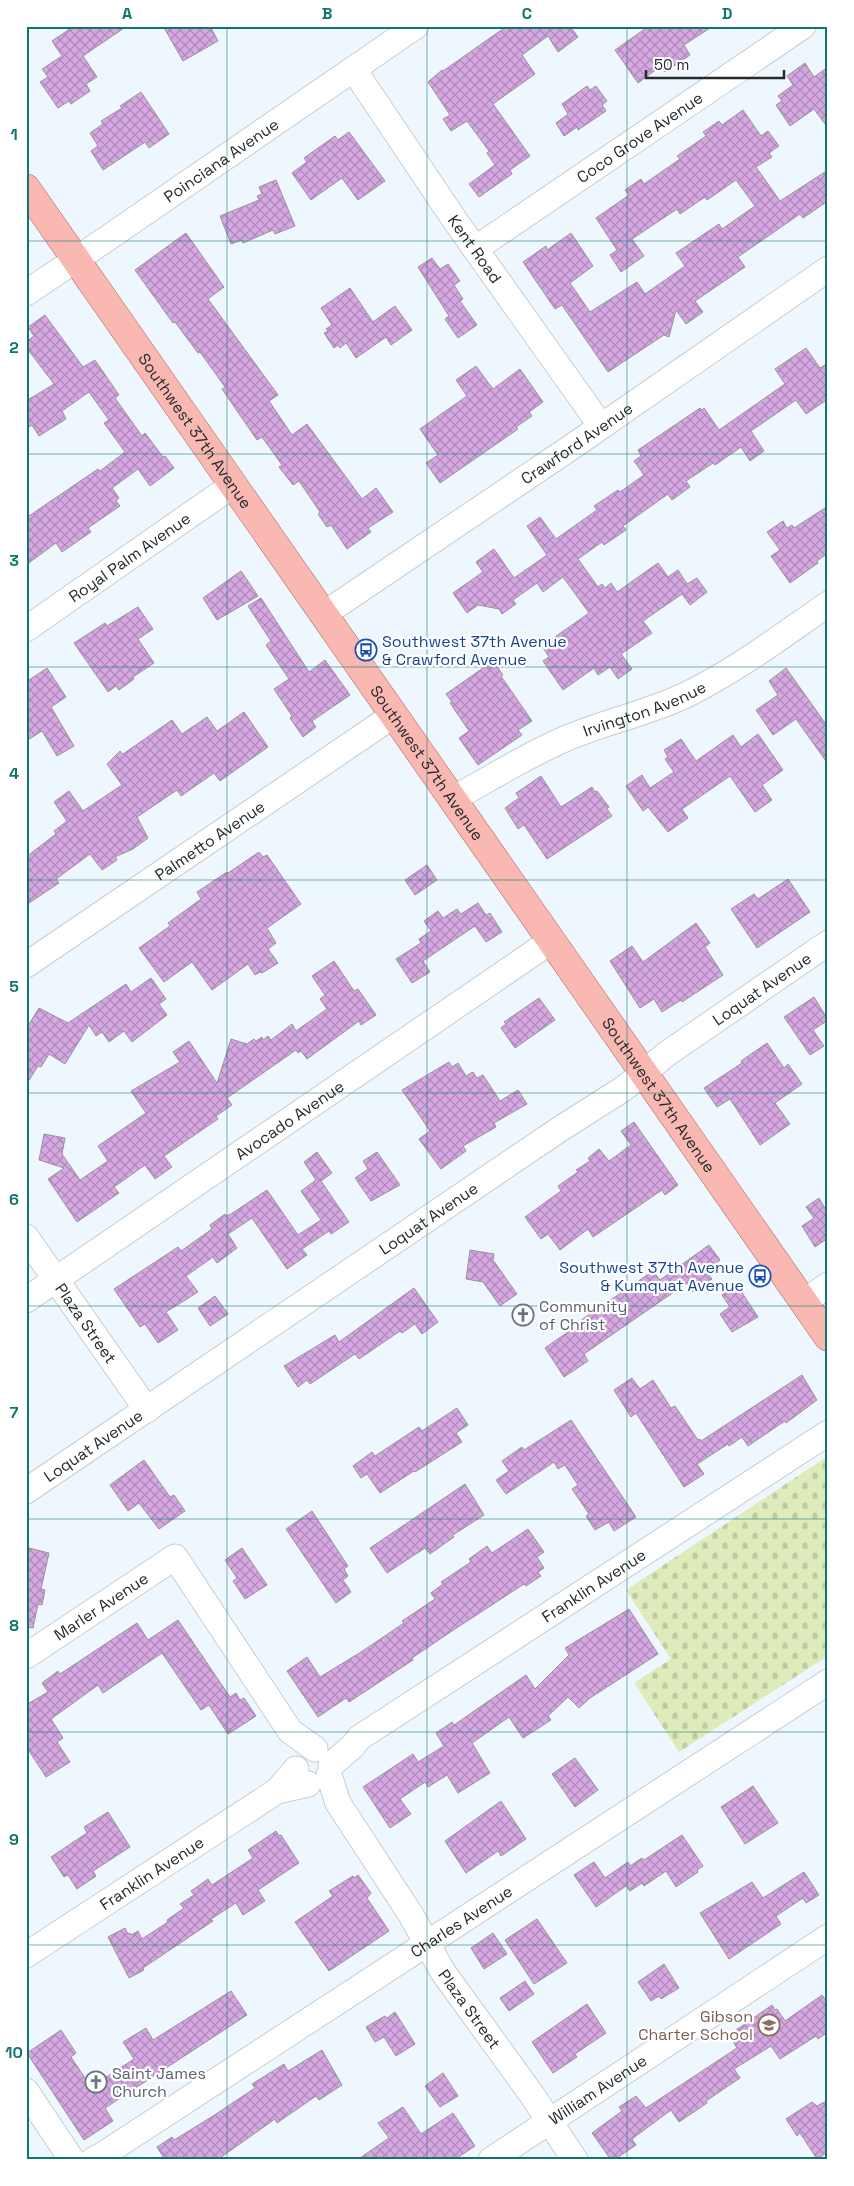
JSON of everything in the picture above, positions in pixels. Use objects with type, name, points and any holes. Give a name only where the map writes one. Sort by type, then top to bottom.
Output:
[{"type":"main road","name":"Southwest 37th Avenue","points":[[26,188],[828,1337]]},
{"type":"street","name":"Poinciana Avenue","points":[[26,293],[416,26]]},
{"type":"street","name":"Coco Grove Avenue","points":[[475,249],[803,26]]},
{"type":"street","name":"Kent Road","points":[[354,70],[475,249],[602,426]]},
{"type":"street","name":"Crawford Avenue","points":[[324,614],[602,426],[828,269]]},
{"type":"street","name":"Royal Palm Avenue","points":[[26,629],[233,485]]},
{"type":"street","name":"Irvington Avenue","points":[[454,799],[526,757],[560,741],[586,730],[662,705],[705,685],[764,649],[828,604]]},
{"type":"street","name":"Palmetto Avenue","points":[[26,964],[394,715]]},
{"type":"street","name":"Avocado Avenue","points":[[26,1300],[551,941]]},
{"type":"street","name":"Loquat Avenue","points":[[26,1491],[623,1088],[668,1053],[828,942]]},
{"type":"street","name":"Plaza Street","points":[[26,1236],[147,1410]]},
{"type":"street","points":[[804,1302],[828,1285]]},
{"type":"street","name":"Franklin Avenue","points":[[26,1955],[276,1791],[314,1767],[353,1746],[359,1738],[828,1433]]},
{"type":"street","name":"Marler Avenue","points":[[26,1656],[175,1557],[314,1767]]},
{"type":"street","name":"Charles Avenue","points":[[93,2160],[828,1682]]},
{"type":"street","name":"Plaza Street","points":[[314,1767],[427,1943],[443,1972],[575,2160]]},
{"type":"street","name":"William Avenue","points":[[491,2160],[828,1936]]},
{"type":"street","points":[[26,2091],[72,2160]]},
{"type":"green space","points":[[828,1456],[828,1656],[679,1752],[634,1683],[671,1659],[626,1590]]},
{"type":"building","points":[[74,26],[127,26],[83,56],[97,77],[86,84],[90,91],[71,104],[69,101],[58,108],[40,82],[48,77],[42,69],[62,56],[52,41]]},
{"type":"building","points":[[163,26],[210,26],[218,41],[183,61]]},
{"type":"building","points":[[507,26],[570,26],[578,37],[558,52],[548,36],[522,55],[535,74],[493,104],[530,156],[510,170],[512,174],[479,197],[469,184],[495,165],[487,153],[489,151],[467,121],[451,131],[443,119],[450,115],[428,82],[442,70]]},
{"type":"building","points":[[649,26],[713,26],[684,45],[690,55],[665,72],[661,66],[638,83],[615,50]]},
{"type":"building","points":[[805,63],[814,77],[828,67],[828,128],[814,109],[790,126],[776,105],[782,101],[778,96],[793,85],[787,76]]},
{"type":"building","points":[[587,86],[590,90],[596,86],[607,101],[602,105],[606,111],[578,130],[577,127],[564,136],[556,123],[568,114],[562,104]]},
{"type":"building","points":[[141,92],[169,134],[149,148],[145,142],[103,170],[91,151],[98,146],[90,133],[103,124],[101,121],[122,108],[120,106]]},
{"type":"building","points":[[743,110],[761,136],[768,131],[779,146],[769,153],[772,157],[756,167],[780,201],[828,170],[828,201],[803,218],[800,214],[738,257],[745,267],[695,301],[703,312],[686,324],[676,310],[669,337],[664,335],[608,372],[562,305],[555,309],[523,262],[546,246],[547,250],[571,233],[593,266],[570,283],[590,312],[637,282],[645,294],[685,266],[676,253],[719,224],[722,229],[755,206],[736,180],[707,200],[705,197],[680,214],[677,209],[632,239],[644,256],[621,272],[610,255],[617,250],[596,218],[629,195],[625,190],[641,179],[644,184],[680,159],[677,156],[706,136],[703,132],[719,121],[722,125]]},
{"type":"building","points":[[349,132],[385,181],[358,200],[342,178],[311,200],[292,173],[307,162],[304,158],[335,136],[338,140]]},
{"type":"building","points":[[276,180],[295,226],[275,234],[273,230],[243,243],[242,240],[231,244],[220,216],[259,200],[257,196],[262,194],[259,187]]},
{"type":"building","points":[[186,233],[224,287],[208,299],[278,395],[269,401],[292,435],[307,424],[362,499],[376,488],[393,512],[368,528],[371,532],[347,549],[331,525],[327,527],[318,514],[320,512],[299,481],[293,485],[279,467],[282,465],[262,437],[257,440],[222,389],[225,387],[200,352],[198,353],[175,322],[173,323],[135,270]]},
{"type":"building","points":[[432,258],[440,269],[448,264],[460,281],[454,285],[463,299],[460,301],[477,325],[458,338],[445,319],[449,316],[418,267]]},
{"type":"building","points":[[350,288],[373,322],[395,306],[412,330],[391,345],[386,337],[356,358],[346,343],[340,348],[338,345],[334,348],[324,333],[332,325],[321,308]]},
{"type":"building","points":[[45,315],[83,367],[95,360],[119,395],[115,398],[142,436],[145,433],[174,468],[150,486],[138,469],[112,488],[119,498],[116,501],[120,506],[88,528],[91,532],[62,552],[56,543],[26,565],[26,518],[98,469],[100,471],[125,452],[104,423],[109,420],[89,392],[62,411],[66,419],[39,436],[32,425],[26,429],[26,401],[54,384],[26,347],[26,342],[34,336],[28,327]]},
{"type":"building","points":[[806,348],[820,368],[828,363],[828,399],[806,414],[796,400],[751,431],[764,451],[750,461],[741,447],[715,465],[713,463],[686,481],[690,487],[672,500],[668,494],[623,526],[626,530],[604,545],[602,542],[578,559],[598,587],[602,584],[605,588],[611,583],[617,592],[658,563],[668,577],[678,570],[687,584],[697,578],[707,592],[690,605],[682,594],[643,621],[652,633],[621,654],[632,669],[618,679],[610,667],[598,675],[594,668],[563,690],[543,661],[549,657],[542,646],[589,613],[563,577],[543,592],[537,583],[513,600],[516,604],[502,614],[499,609],[478,605],[467,613],[453,593],[483,572],[476,562],[494,549],[514,578],[547,555],[527,526],[540,517],[556,539],[597,510],[594,506],[618,490],[620,492],[644,475],[634,461],[641,456],[638,450],[700,408],[702,410],[704,408],[719,430],[785,384],[775,369]]},
{"type":"building","points":[[476,366],[493,389],[520,369],[543,402],[529,412],[532,416],[516,427],[518,429],[440,483],[426,463],[438,455],[420,429],[467,396],[456,380]]},
{"type":"building","points":[[828,506],[828,553],[817,561],[818,563],[790,583],[771,556],[780,550],[767,532],[783,521],[787,528],[792,525],[794,528]]},
{"type":"building","points":[[241,571],[258,596],[217,620],[203,598]]},
{"type":"building","points":[[261,598],[309,672],[325,660],[350,695],[312,721],[316,727],[303,737],[274,689],[289,679],[266,645],[271,641],[248,606]]},
{"type":"building","points":[[138,607],[153,629],[138,639],[154,663],[133,677],[134,679],[119,690],[116,686],[108,692],[74,643],[105,623],[107,626]]},
{"type":"building","points":[[493,661],[532,721],[518,730],[522,735],[478,765],[459,738],[469,731],[446,694]]},
{"type":"building","points":[[47,668],[66,697],[51,707],[74,746],[57,756],[42,731],[26,741],[26,682]]},
{"type":"building","points":[[786,668],[828,727],[828,764],[796,719],[773,735],[756,710],[778,695],[769,681]]},
{"type":"building","points":[[244,712],[268,747],[220,781],[214,773],[181,796],[177,790],[137,817],[148,838],[133,849],[115,857],[117,860],[102,870],[90,854],[56,879],[59,883],[26,905],[26,857],[56,834],[54,831],[67,821],[54,802],[69,791],[83,811],[122,785],[107,764],[120,751],[123,754],[172,720],[182,734],[207,717],[217,731]]},
{"type":"building","points":[[758,734],[783,770],[762,785],[772,800],[755,812],[730,776],[682,809],[688,818],[668,832],[648,807],[643,811],[626,786],[642,775],[650,788],[674,772],[665,759],[668,757],[664,750],[681,739],[696,761],[733,735],[741,747]]},
{"type":"building","points":[[541,776],[561,807],[592,787],[609,807],[607,809],[612,816],[547,859],[524,825],[518,829],[505,808],[519,798],[516,793]]},
{"type":"building","points":[[259,852],[263,857],[267,855],[301,904],[267,928],[276,943],[268,949],[278,963],[255,975],[248,964],[212,990],[192,962],[164,982],[139,948],[170,926],[168,923],[201,899],[197,892]]},
{"type":"building","points":[[427,865],[437,880],[415,895],[405,880]]},
{"type":"building","points":[[788,879],[810,912],[757,948],[731,909],[754,894],[758,899]]},
{"type":"building","points":[[478,903],[486,915],[490,913],[502,932],[486,942],[475,926],[423,961],[430,972],[412,983],[396,959],[421,943],[419,939],[431,931],[424,921],[438,911],[443,918],[457,909],[461,914]]},
{"type":"building","points":[[696,923],[710,943],[705,947],[723,975],[682,1002],[681,1000],[662,1012],[654,999],[640,1008],[610,961],[632,946],[643,962]]},
{"type":"building","points":[[334,961],[354,991],[358,989],[376,1015],[361,1025],[359,1021],[307,1059],[301,1051],[298,1053],[296,1050],[227,1098],[232,1105],[216,1116],[218,1119],[164,1156],[172,1167],[155,1179],[145,1165],[114,1187],[119,1193],[77,1222],[48,1179],[64,1168],[39,1160],[44,1134],[65,1138],[62,1154],[80,1180],[108,1161],[98,1146],[146,1113],[131,1091],[180,1062],[173,1052],[189,1041],[217,1083],[231,1039],[247,1044],[254,1039],[256,1041],[262,1037],[263,1040],[268,1036],[271,1040],[292,1024],[296,1031],[327,1009],[320,999],[325,995],[312,976]]},
{"type":"building","points":[[151,978],[166,999],[159,1004],[167,1015],[132,1042],[124,1031],[109,1042],[102,1032],[96,1036],[89,1025],[65,1064],[49,1054],[41,1067],[38,1066],[26,1085],[26,1029],[39,1008],[68,1023],[126,984],[131,992]]},
{"type":"building","points":[[814,997],[828,1020],[813,1030],[824,1046],[810,1055],[784,1017]]},
{"type":"building","points":[[539,998],[555,1020],[515,1048],[501,1028],[506,1024],[504,1022]]},
{"type":"building","points":[[767,1043],[784,1068],[788,1064],[802,1084],[775,1103],[790,1124],[760,1145],[730,1099],[717,1107],[704,1088],[742,1063],[741,1061]]},
{"type":"building","points":[[449,1062],[452,1067],[458,1063],[466,1076],[473,1072],[477,1078],[483,1075],[500,1101],[518,1090],[527,1104],[494,1123],[496,1127],[463,1146],[466,1151],[441,1169],[419,1139],[430,1131],[402,1090]]},
{"type":"building","points":[[634,1122],[678,1185],[665,1195],[662,1190],[593,1237],[588,1229],[560,1250],[548,1234],[541,1239],[525,1217],[561,1191],[558,1186],[578,1172],[576,1170],[590,1161],[588,1158],[599,1149],[609,1161],[631,1145],[621,1131]]},
{"type":"building","points":[[317,1152],[332,1173],[321,1181],[349,1222],[331,1234],[329,1231],[302,1249],[307,1255],[287,1269],[252,1218],[228,1234],[237,1248],[217,1263],[213,1257],[186,1276],[198,1292],[166,1312],[178,1330],[158,1343],[145,1324],[140,1327],[114,1289],[178,1247],[181,1251],[212,1229],[210,1225],[225,1214],[226,1216],[231,1214],[267,1190],[298,1235],[321,1220],[301,1191],[316,1180],[304,1162]]},
{"type":"building","points":[[377,1152],[400,1185],[371,1201],[355,1178],[368,1169],[363,1161]]},
{"type":"building","points":[[819,1198],[826,1210],[828,1209],[828,1238],[815,1247],[802,1226],[814,1218],[806,1207]]},
{"type":"building","points":[[709,1245],[720,1260],[705,1270],[712,1279],[693,1292],[687,1283],[584,1354],[588,1361],[564,1377],[545,1348],[578,1325],[577,1323],[653,1271],[660,1280]]},
{"type":"building","points":[[470,1250],[494,1254],[493,1260],[517,1294],[500,1306],[483,1282],[466,1279]]},
{"type":"building","points":[[737,1285],[758,1317],[732,1332],[720,1314],[730,1307],[722,1295]]},
{"type":"building","points":[[414,1288],[438,1322],[422,1334],[415,1324],[402,1333],[400,1331],[359,1359],[355,1354],[310,1384],[307,1380],[298,1387],[284,1366],[335,1335],[339,1342]]},
{"type":"building","points":[[215,1296],[228,1314],[210,1326],[198,1308]]},
{"type":"building","points":[[802,1375],[817,1400],[786,1423],[785,1421],[748,1446],[742,1437],[697,1464],[704,1474],[684,1487],[636,1413],[631,1417],[614,1390],[632,1378],[640,1389],[653,1380],[671,1408],[675,1406],[698,1440],[700,1439],[701,1441]]},
{"type":"building","points":[[457,1408],[468,1425],[456,1433],[462,1442],[380,1493],[367,1474],[361,1478],[353,1466],[372,1452],[375,1456],[419,1427],[422,1431]]},
{"type":"building","points":[[571,1420],[636,1517],[614,1531],[609,1522],[595,1530],[586,1516],[589,1514],[572,1489],[578,1485],[565,1465],[558,1469],[554,1462],[506,1494],[496,1480],[509,1471],[502,1461],[522,1447],[524,1450]]},
{"type":"building","points":[[144,1460],[170,1497],[174,1495],[185,1511],[159,1529],[139,1503],[128,1511],[110,1485]]},
{"type":"building","points":[[465,1484],[484,1515],[453,1535],[454,1537],[430,1554],[425,1548],[387,1573],[370,1548]]},
{"type":"building","points":[[312,1511],[348,1566],[344,1569],[348,1576],[343,1580],[351,1592],[336,1603],[286,1529]]},
{"type":"building","points":[[528,1529],[544,1552],[537,1557],[544,1568],[538,1572],[541,1576],[526,1586],[524,1584],[455,1629],[412,1658],[413,1660],[349,1702],[346,1698],[318,1717],[287,1671],[307,1657],[320,1677],[404,1623],[402,1621],[435,1599],[431,1593],[443,1584],[441,1582],[471,1562],[469,1559],[487,1546],[492,1553]]},
{"type":"building","points":[[29,1548],[49,1553],[41,1589],[45,1590],[42,1605],[38,1604],[33,1628],[26,1627],[26,1559]]},
{"type":"building","points":[[242,1548],[267,1585],[245,1599],[233,1581],[237,1578],[225,1560]]},
{"type":"building","points":[[629,1609],[658,1654],[590,1698],[579,1708],[568,1697],[548,1716],[551,1720],[523,1738],[509,1717],[472,1743],[490,1773],[458,1793],[447,1775],[428,1787],[425,1782],[400,1799],[411,1814],[390,1828],[363,1787],[413,1754],[418,1762],[444,1746],[436,1733],[452,1722],[454,1725],[526,1675],[535,1689],[569,1655],[565,1648]]},
{"type":"building","points":[[178,1620],[230,1697],[236,1693],[240,1700],[244,1698],[256,1716],[228,1734],[209,1705],[201,1710],[162,1653],[103,1693],[98,1685],[51,1719],[63,1738],[57,1742],[70,1762],[46,1777],[26,1746],[26,1705],[48,1692],[42,1683],[58,1671],[60,1674],[137,1623],[148,1640]]},
{"type":"building","points":[[575,1758],[598,1790],[575,1807],[552,1774]]},
{"type":"building","points":[[753,1786],[778,1823],[745,1844],[721,1807]]},
{"type":"building","points":[[501,1801],[526,1839],[501,1856],[498,1851],[466,1873],[445,1841]]},
{"type":"building","points":[[108,1812],[130,1847],[93,1871],[96,1876],[77,1889],[68,1875],[64,1877],[51,1857],[87,1833],[84,1827]]},
{"type":"building","points":[[276,1831],[279,1836],[281,1835],[299,1863],[258,1890],[265,1901],[243,1915],[236,1903],[211,1919],[213,1921],[143,1968],[144,1970],[129,1978],[108,1937],[125,1928],[128,1934],[130,1933],[131,1935],[138,1931],[142,1939],[168,1922],[167,1920],[184,1908],[180,1904],[194,1895],[191,1891],[208,1879],[212,1885],[253,1858],[248,1850]]},
{"type":"building","points":[[682,1835],[703,1866],[697,1870],[698,1872],[676,1887],[666,1871],[644,1886],[642,1883],[630,1891],[626,1886],[596,1907],[574,1875],[594,1862],[605,1878],[628,1862],[630,1866],[642,1858],[644,1860]]},
{"type":"building","points":[[804,1872],[819,1895],[806,1903],[803,1898],[776,1916],[781,1924],[729,1959],[700,1913],[752,1882],[763,1898]]},
{"type":"building","points":[[358,1875],[371,1893],[367,1898],[389,1931],[329,1971],[295,1922],[333,1896],[329,1891],[353,1876],[354,1878]]},
{"type":"building","points":[[537,1919],[567,1963],[534,1984],[505,1940]]},
{"type":"building","points":[[493,1933],[507,1954],[484,1969],[471,1948]]},
{"type":"building","points":[[664,1964],[679,1988],[661,1999],[659,1996],[651,2001],[638,1982]]},
{"type":"building","points":[[525,1981],[534,1994],[509,2011],[500,1998]]},
{"type":"building","points":[[231,1991],[247,2015],[105,2108],[113,2121],[84,2140],[27,2053],[61,2030],[76,2053],[71,2057],[91,2087],[134,2059],[123,2042],[146,2028],[153,2040]]},
{"type":"building","points":[[822,1995],[828,2003],[828,2032],[818,2039],[816,2036],[780,2059],[771,2046],[734,2069],[740,2078],[706,2101],[707,2103],[679,2122],[671,2110],[632,2139],[636,2145],[614,2160],[611,2160],[592,2133],[622,2111],[619,2107],[636,2096],[646,2108],[737,2048],[729,2035],[772,2005],[785,2021]]},
{"type":"building","points":[[587,2004],[606,2033],[575,2054],[577,2057],[553,2073],[532,2042]]},
{"type":"building","points":[[395,2012],[415,2044],[396,2056],[384,2037],[375,2042],[366,2027],[385,2016],[387,2018]]},
{"type":"building","points":[[322,2050],[342,2085],[319,2100],[316,2096],[277,2123],[275,2119],[217,2160],[165,2160],[157,2147],[172,2137],[174,2140],[213,2116],[255,2088],[252,2084],[284,2064],[288,2071]]},
{"type":"building","points":[[443,2073],[458,2096],[440,2107],[425,2086]]},
{"type":"building","points":[[828,2100],[828,2152],[817,2159],[800,2133],[797,2136],[786,2119],[812,2102],[817,2106]]},
{"type":"building","points":[[403,2107],[421,2134],[453,2113],[475,2146],[454,2160],[357,2160],[389,2138],[378,2123]]},
{"type":"place","name":"Southwest 37th Avenue & Crawford Avenue","points":[[366,650]]},
{"type":"place","name":"Southwest 37th Avenue & Kumquat Avenue","points":[[760,1276]]},
{"type":"place","name":"Community of Christ","points":[[523,1315]]},
{"type":"place","name":"Gibson Charter School","points":[[769,2025]]},
{"type":"place","name":"Saint James Church","points":[[96,2082]]}]
